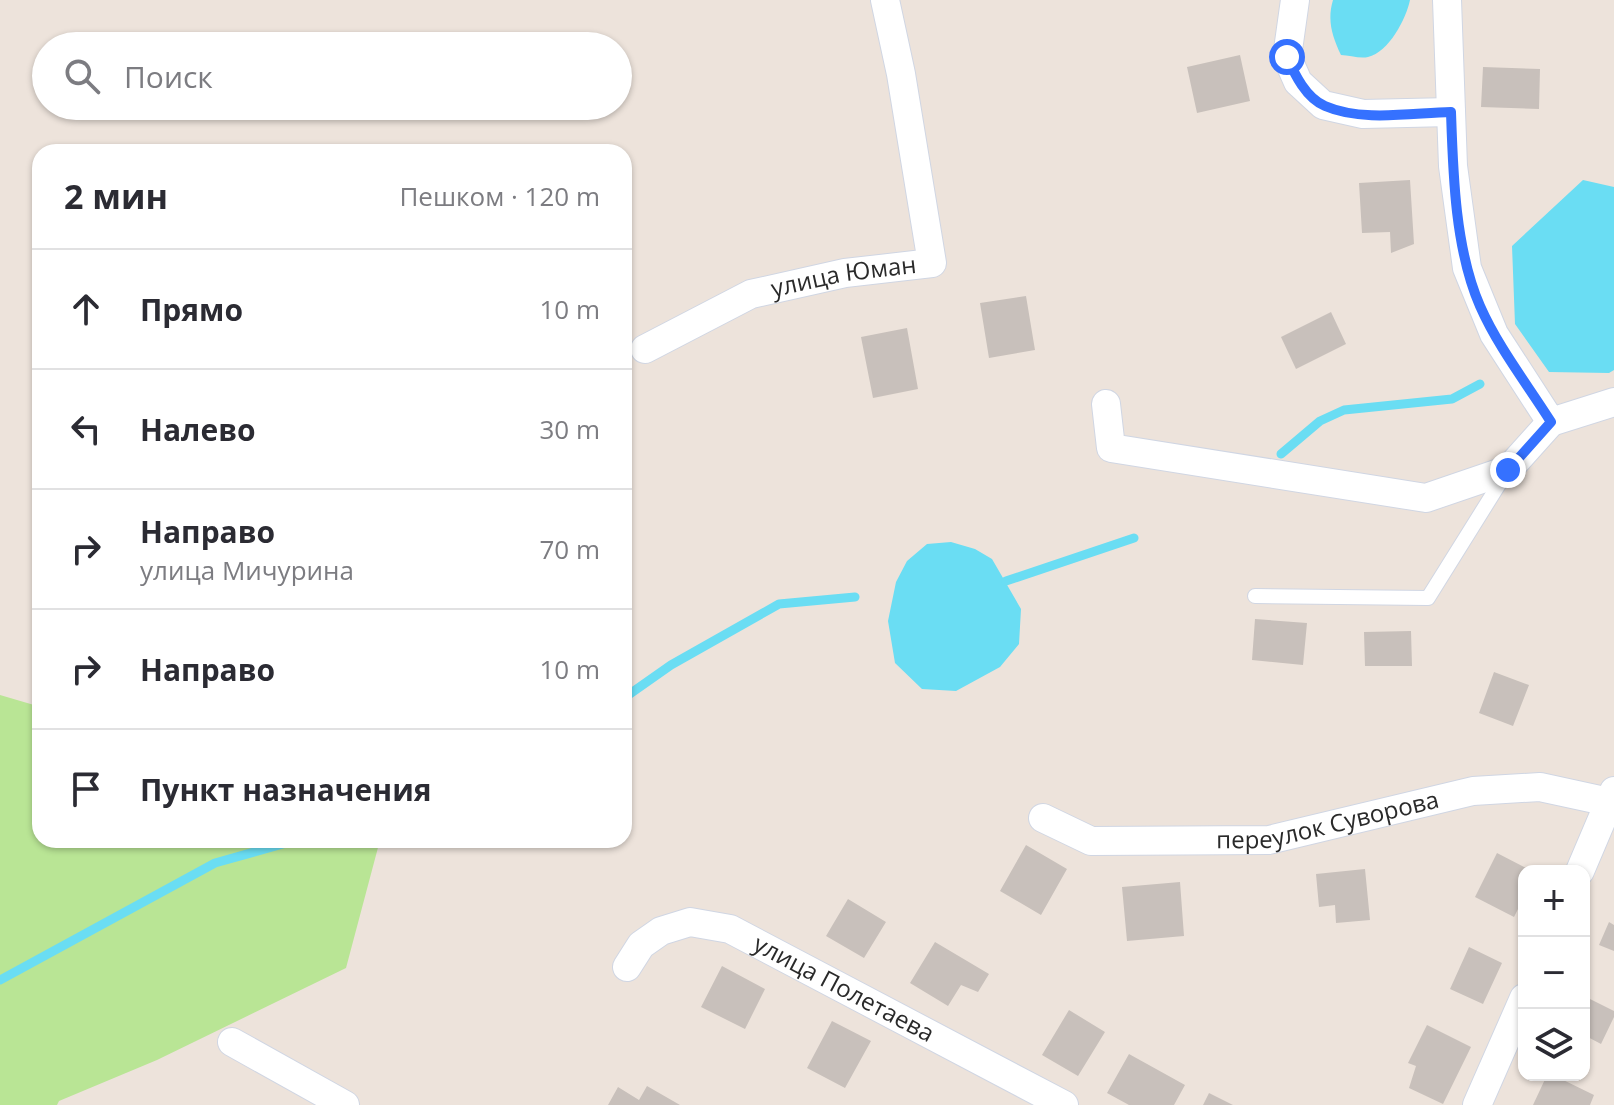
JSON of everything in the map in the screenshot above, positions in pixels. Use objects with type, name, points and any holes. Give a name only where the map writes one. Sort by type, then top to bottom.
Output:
[{"type":"street","name":"улица Юман","points":[[645,349],[751,294],[845,273],[932,263],[901,74],[885,0]]},
{"type":"street","points":[[1295,0],[1287,57],[1298,82],[1323,105],[1363,114],[1451,112]]},
{"type":"street","points":[[1447,0],[1453,166],[1467,268],[1494,334],[1551,422]]},
{"type":"street","points":[[1106,404],[1111,448],[1426,498],[1508,470],[1551,422],[1614,402]]},
{"type":"street","name":"переулок Суворова","points":[[1043,818],[1091,841],[1269,840],[1473,791],[1540,787],[1613,799]]},
{"type":"street","points":[[1583,865],[1613,799]]},
{"type":"street","name":"улица Полетаева","points":[[627,967],[641,945],[661,931],[690,922],[730,929],[1064,1105]]},
{"type":"street","points":[[1477,1105],[1519,1009]]},
{"type":"street","points":[[232,1042],[345,1105]]},
{"type":"lane","points":[[1255,596],[1428,598],[1508,470]]},
{"type":"green space","points":[[0,695],[32,704],[32,848],[378,848],[346,968],[157,1060],[59,1101],[57,1105],[0,1105]]},
{"type":"water","points":[[1333,0],[1410,0],[1405,16],[1389,42],[1376,54],[1362,58],[1341,55],[1331,28]]},
{"type":"water","points":[[1583,180],[1614,187],[1614,370],[1609,373],[1549,372],[1515,324],[1512,246]]},
{"type":"water","points":[[951,542],[975,549],[992,559],[1021,609],[1019,644],[1000,667],[956,691],[922,689],[895,663],[888,621],[896,582],[907,561],[927,544]]},
{"type":"building","points":[[1240,55],[1250,101],[1197,113],[1187,67]]},
{"type":"building","points":[[1483,67],[1540,69],[1539,109],[1481,107]]},
{"type":"building","points":[[1410,180],[1414,244],[1391,253],[1390,232],[1362,233],[1359,183]]},
{"type":"building","points":[[1026,296],[1035,350],[989,358],[980,303]]},
{"type":"building","points":[[1331,312],[1346,344],[1296,369],[1281,337]]},
{"type":"building","points":[[907,328],[918,389],[873,398],[861,337]]},
{"type":"building","points":[[1255,619],[1307,623],[1303,665],[1252,660]]},
{"type":"building","points":[[1411,631],[1412,666],[1365,666],[1364,632]]},
{"type":"building","points":[[1494,672],[1529,685],[1513,726],[1479,713]]},
{"type":"building","points":[[1026,845],[1067,869],[1041,915],[1000,891]]},
{"type":"building","points":[[1497,853],[1520,865],[1518,909],[1514,917],[1475,897]]},
{"type":"building","points":[[1365,869],[1370,920],[1336,923],[1335,905],[1319,907],[1316,874]]},
{"type":"building","points":[[1180,882],[1184,936],[1127,941],[1122,887]]},
{"type":"building","points":[[848,899],[886,922],[864,958],[826,936]]},
{"type":"building","points":[[1609,922],[1614,925],[1614,951],[1599,945]]},
{"type":"building","points":[[935,942],[989,974],[978,992],[961,985],[948,1006],[910,983]]},
{"type":"building","points":[[1469,947],[1502,963],[1483,1004],[1450,989]]},
{"type":"building","points":[[722,966],[765,989],[745,1029],[701,1007]]},
{"type":"building","points":[[1590,999],[1614,1011],[1601,1044],[1590,1038]]},
{"type":"building","points":[[1069,1010],[1105,1032],[1078,1076],[1042,1055]]},
{"type":"building","points":[[832,1021],[871,1041],[845,1088],[807,1068]]},
{"type":"building","points":[[1427,1025],[1471,1047],[1443,1104],[1409,1088],[1416,1066],[1408,1063]]},
{"type":"building","points":[[1129,1054],[1185,1085],[1174,1105],[1129,1105],[1107,1093]]},
{"type":"building","points":[[1544,1081],[1565,1081],[1594,1095],[1590,1105],[1533,1105]]},
{"type":"building","points":[[647,1086],[680,1105],[608,1105],[618,1087],[639,1100]]},
{"type":"building","points":[[1209,1093],[1233,1105],[1203,1105]]},
{"type":"waterway","points":[[1281,454],[1320,421],[1344,410],[1452,399],[1480,384]]},
{"type":"waterway","points":[[1006,581],[1134,538]]},
{"type":"waterway","points":[[632,692],[671,665],[779,604],[855,597]]},
{"type":"waterway","points":[[0,980],[215,863],[268,848]]},
{"type":"route","points":[[1287,57],[1298,82],[1323,105],[1363,114],[1451,112],[1453,166],[1467,268],[1494,334],[1551,422],[1508,470]]}]
